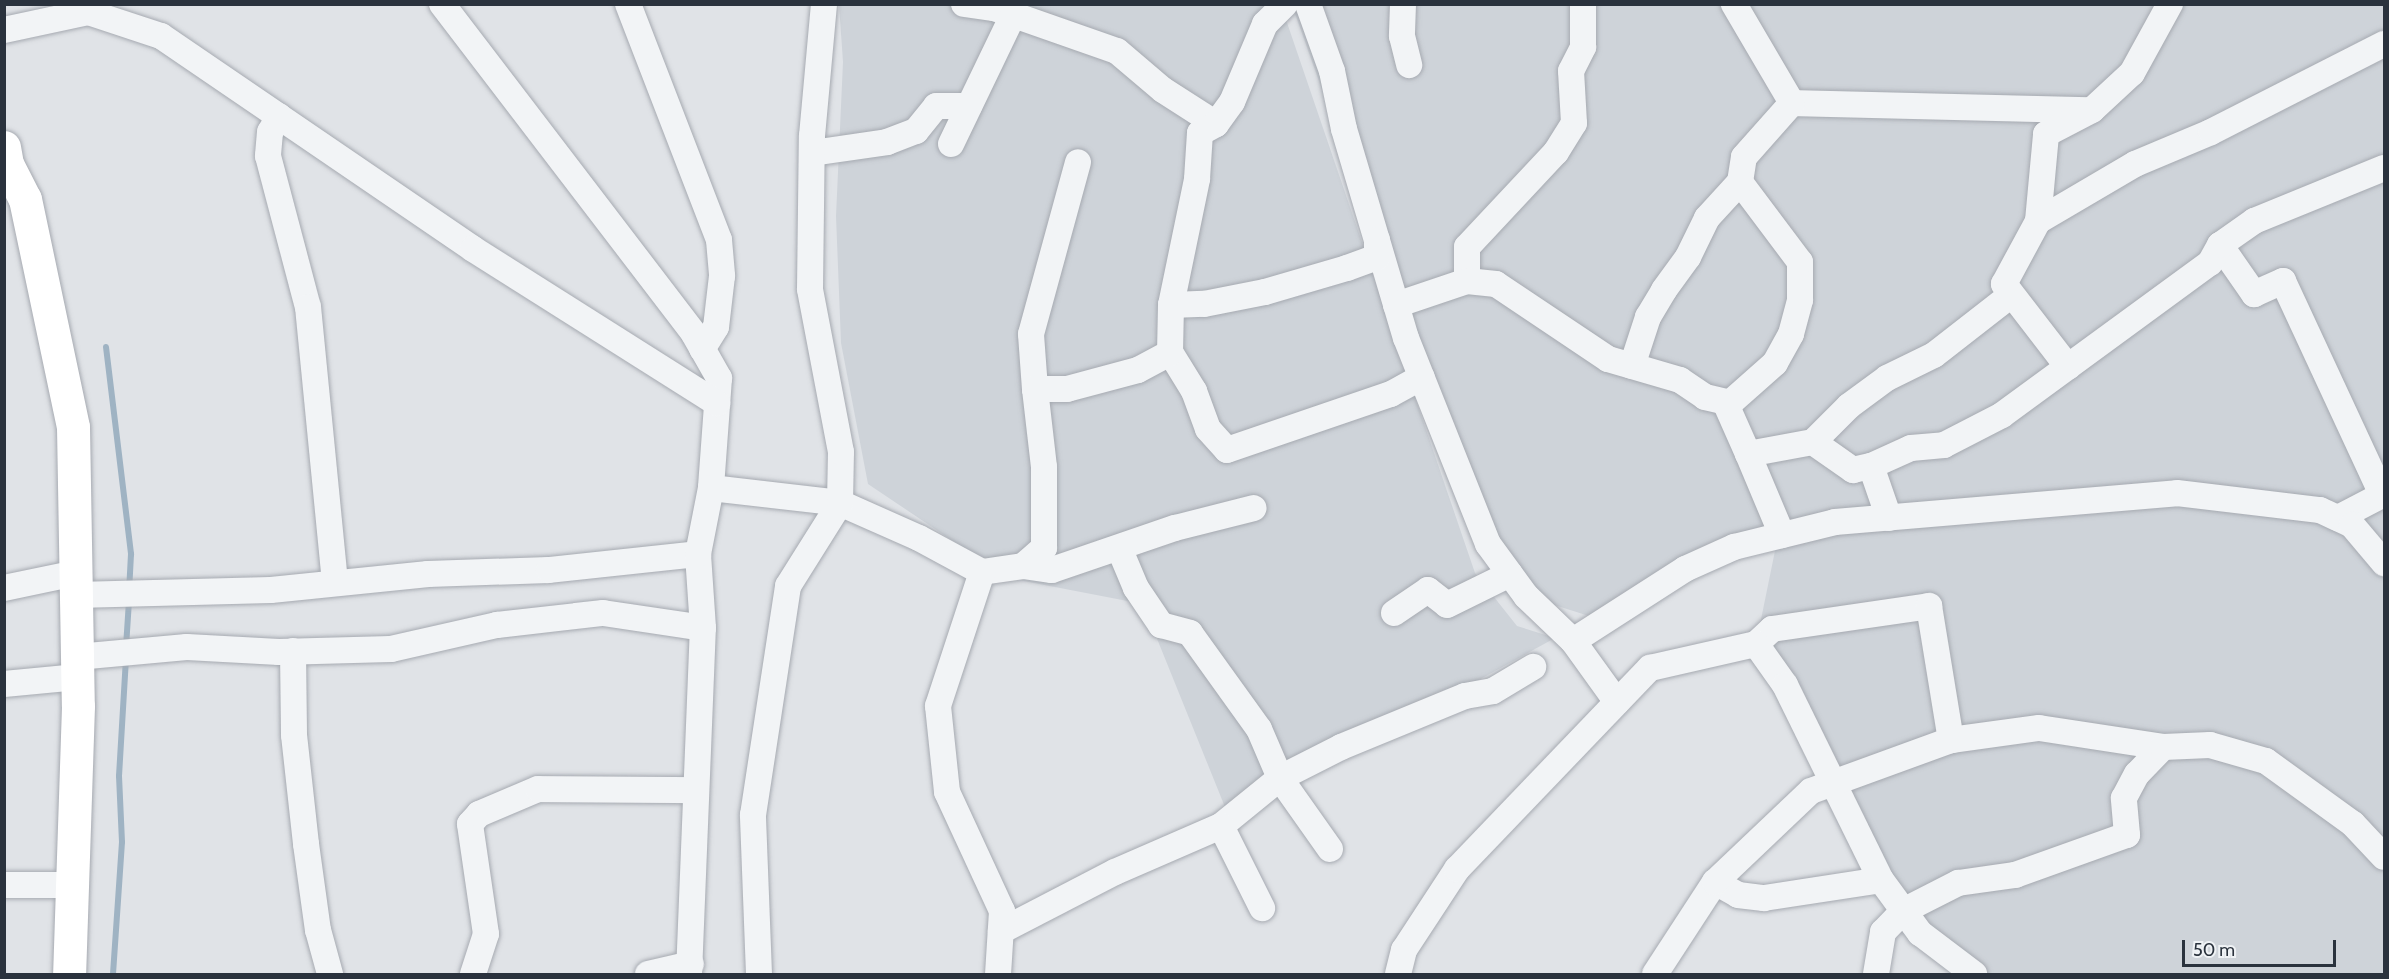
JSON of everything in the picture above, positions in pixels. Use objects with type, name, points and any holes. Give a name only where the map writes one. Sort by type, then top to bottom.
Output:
[{"type":"main road","points":[[6,159],[25,199],[73,427],[78,667],[69,975]]},
{"type":"street","points":[[4,30],[115,4]]},
{"type":"street","points":[[442,4],[702,349],[719,378],[711,488],[698,554],[703,628],[690,969],[648,975]]},
{"type":"street","points":[[628,4],[719,240],[722,276],[716,327],[702,349]]},
{"type":"street","points":[[759,975],[753,815],[788,586],[840,503],[841,452],[810,289],[812,153],[824,4]]},
{"type":"street","points":[[963,4],[1013,15],[1117,51],[1163,90],[1216,124]]},
{"type":"street","points":[[1285,4],[1265,24],[1232,102],[1216,124],[1200,133],[1197,179],[1171,305],[1170,352],[1194,391],[1208,429],[1227,450],[1392,394],[1422,376]]},
{"type":"street","points":[[1308,4],[1332,71],[1344,129],[1396,305],[1488,544],[1510,574],[1573,641],[1617,702]]},
{"type":"street","points":[[1403,4],[1402,36],[1409,65]]},
{"type":"street","points":[[1467,281],[1467,247],[1556,152],[1574,123],[1571,71],[1583,48],[1583,4]]},
{"type":"street","points":[[1734,4],[1792,103]]},
{"type":"street","points":[[2068,367],[2004,284],[2038,220],[2046,134],[2092,110],[2132,73],[2170,4]]},
{"type":"street","points":[[88,12],[161,36],[473,249],[717,403]]},
{"type":"street","points":[[951,144],[1013,15]]},
{"type":"street","points":[[2038,220],[2135,164],[2211,132],[2385,44]]},
{"type":"street","points":[[1632,366],[1648,317],[1688,257],[1707,218],[1740,182],[1744,157],[1792,103],[2092,110]]},
{"type":"street","points":[[812,153],[887,142],[916,131],[936,106],[969,106]]},
{"type":"street","points":[[279,116],[270,132],[268,156],[308,307],[335,584]]},
{"type":"street","points":[[1023,566],[1044,548],[1044,467],[1031,334],[1078,162]]},
{"type":"street","points":[[1813,442],[1853,470],[1871,466],[1911,448],[1944,445],[2002,415],[2210,263],[2220,245],[2254,221],[2385,168]]},
{"type":"street","points":[[1725,402],[1775,363],[1791,334],[1800,300],[1800,262],[1740,182]]},
{"type":"street","points":[[1171,305],[1204,304],[1265,292],[1347,268],[1377,257],[1377,240]]},
{"type":"street","points":[[2220,245],[2254,294],[2283,281],[2384,494],[2338,518]]},
{"type":"street","points":[[1396,305],[1467,281],[1496,284],[1608,359],[1680,380],[1705,397],[1725,402]]},
{"type":"street","points":[[1749,454],[1813,442],[1849,406],[1887,378],[1934,355],[2011,295]]},
{"type":"street","points":[[1035,389],[1067,389],[1138,370],[1170,352]]},
{"type":"street","points":[[1725,402],[1782,535]]},
{"type":"street","points":[[1871,466],[1888,518]]},
{"type":"street","points":[[711,488],[840,503],[920,538],[982,572],[1023,566],[1052,570],[1120,550],[1176,528],[1254,508]]},
{"type":"street","points":[[1573,641],[1685,569],[1734,547],[1835,522],[2177,493],[2320,510],[2352,525],[2385,562]]},
{"type":"street","points":[[1120,550],[1136,588],[1161,625],[1190,633],[1259,729],[1280,778],[1330,849]]},
{"type":"street","points":[[4,588],[76,584],[271,590],[428,574],[549,570],[698,554]]},
{"type":"street","points":[[982,572],[938,706],[947,792],[1002,911],[998,975]]},
{"type":"street","points":[[1394,613],[1428,590],[1447,605],[1510,574]]},
{"type":"street","points":[[1398,975],[1404,950],[1457,869],[1650,668],[1756,644],[1772,629],[1929,606],[1951,740]]},
{"type":"street","points":[[4,684],[78,667],[187,647],[293,651],[391,649],[497,625],[603,613],[703,628]]},
{"type":"street","points":[[1756,644],[1785,685],[1881,880],[1920,933],[1974,975]]},
{"type":"street","points":[[293,651],[294,735],[306,844],[318,930],[330,975]]},
{"type":"street","points":[[1001,931],[1115,872],[1221,826],[1280,778],[1341,747],[1465,696],[1493,691],[1533,667]]},
{"type":"street","points":[[1833,781],[1836,785],[1951,740],[2039,728],[2163,747],[2210,745],[2266,761],[2353,824],[2385,856]]},
{"type":"street","points":[[1876,975],[1883,932],[1903,911],[1958,883],[2015,875],[2127,835],[2124,798],[2137,774],[2163,747]]},
{"type":"street","points":[[1655,975],[1715,882],[1811,791],[1833,781]]},
{"type":"street","points":[[473,975],[486,934],[470,825],[479,814],[538,789],[696,790]]},
{"type":"street","points":[[1221,826],[1262,908]]},
{"type":"street","points":[[1715,882],[1738,895],[1764,898],[1881,880]]},
{"type":"street","points":[[4,885],[72,885]]},
{"type":"shaded area","points":[[839,5],[1281,5],[1475,573],[1517,626],[1555,638],[1229,817],[1143,604],[1008,578],[868,484],[841,343],[836,216],[843,62]]},
{"type":"shaded area","points":[[1292,5],[2384,5],[2384,974],[1974,974],[1920,933],[1756,644],[1778,536],[1608,622],[1526,596],[1438,417]]},
{"type":"waterway","points":[[106,347],[131,554],[129,588]]},
{"type":"waterway","points":[[126,647],[129,601]]},
{"type":"waterway","points":[[113,974],[122,842],[119,776],[126,658]]}]
